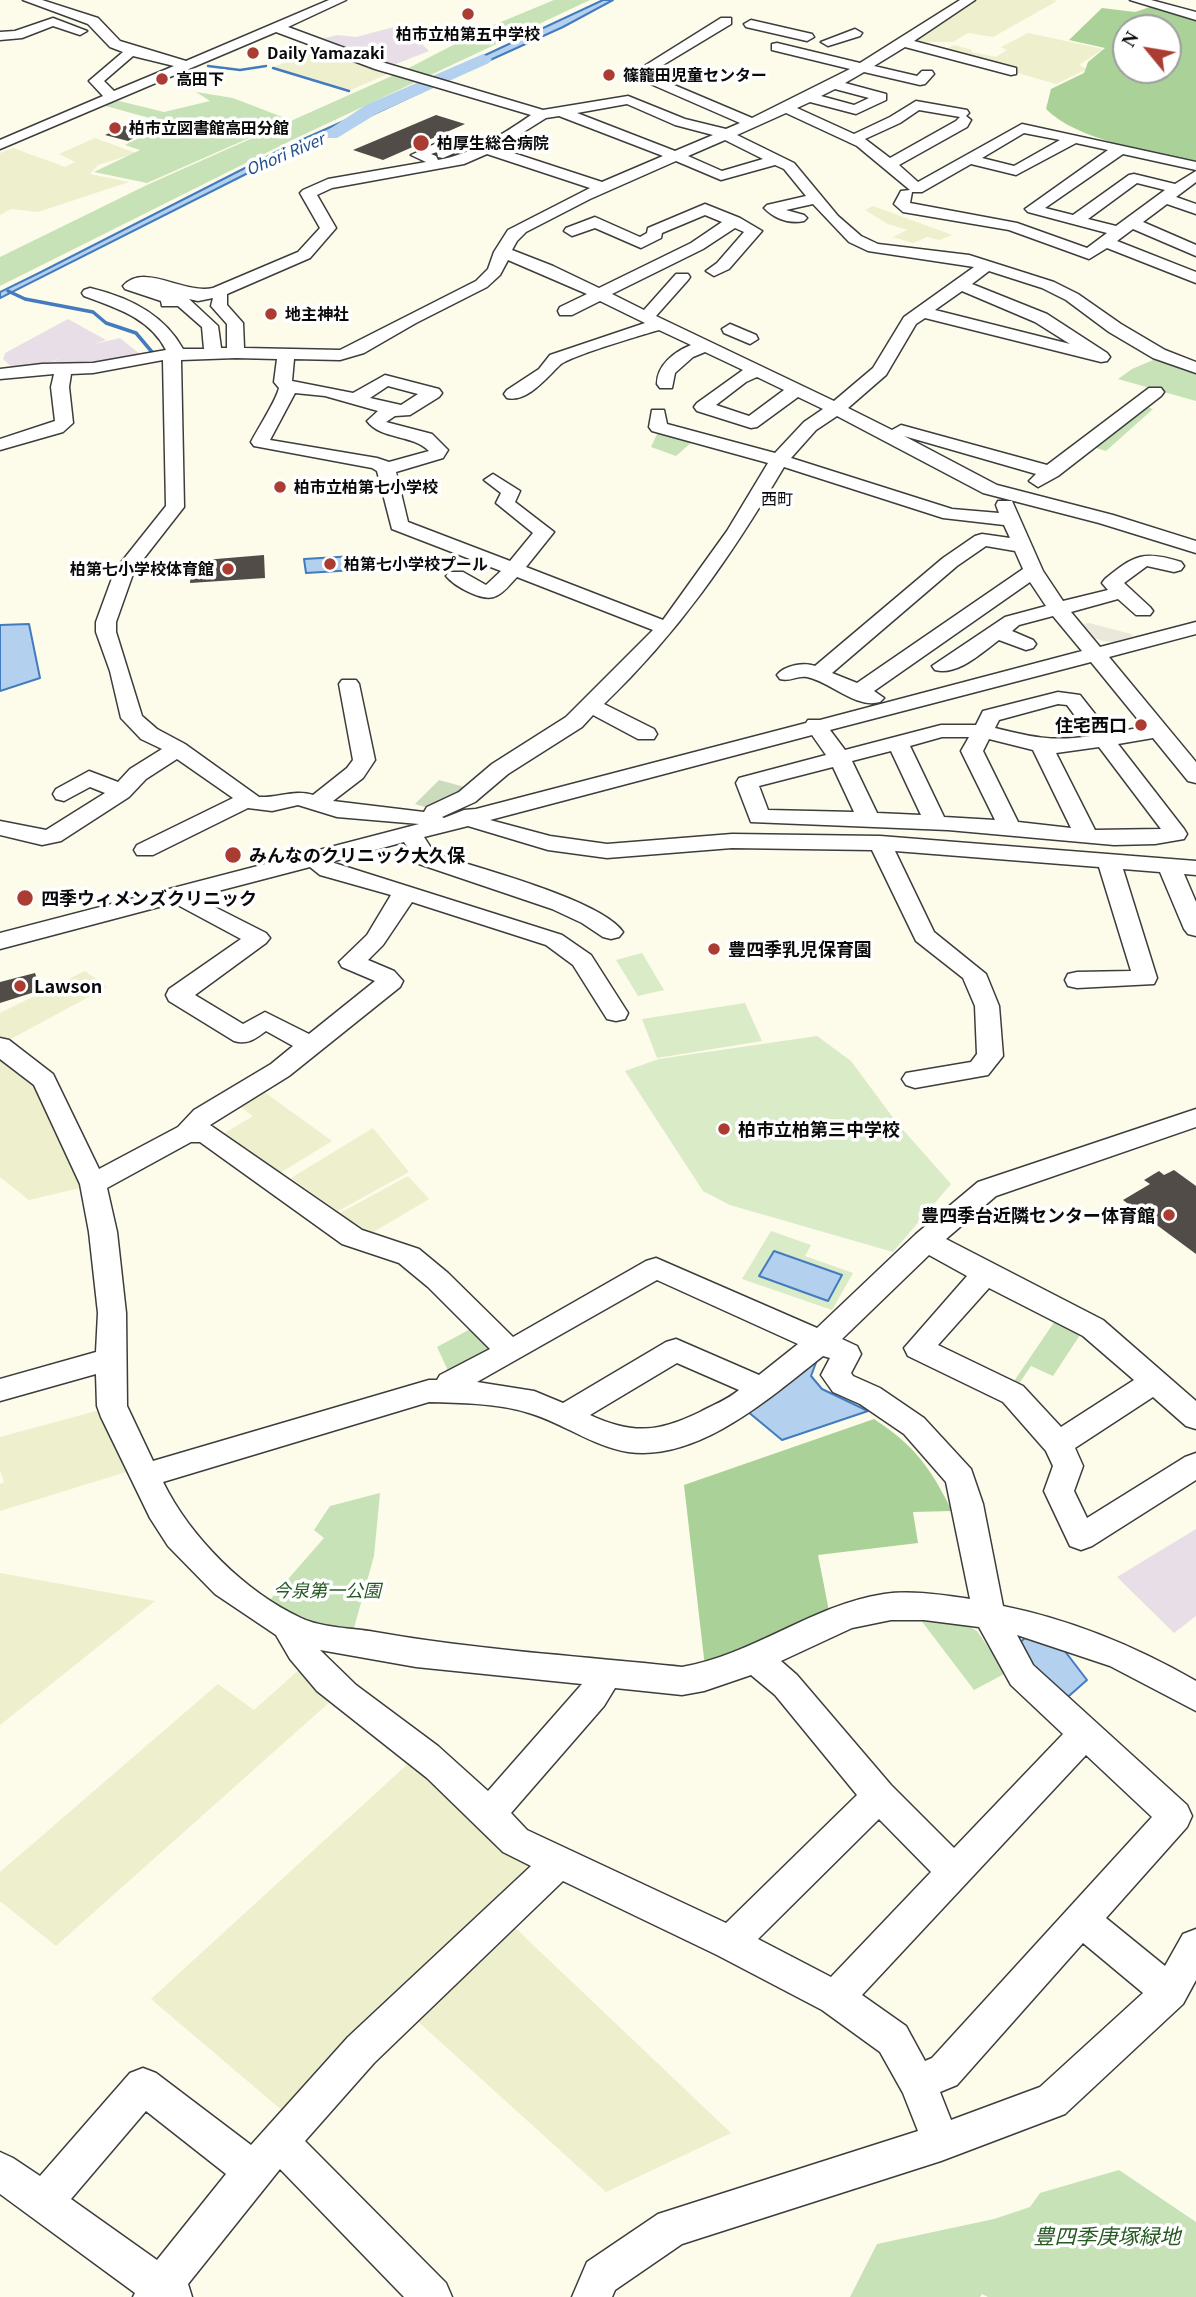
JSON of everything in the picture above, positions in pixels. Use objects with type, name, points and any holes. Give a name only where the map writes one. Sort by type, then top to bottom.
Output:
[{"type":"street","points":[[49,6],[63,0]]},
{"type":"street","points":[[0,145],[340,0]]},
{"type":"street","points":[[0,374],[22,370],[93,368],[142,357],[214,353],[340,355],[359,349],[410,318],[475,287],[492,275],[510,236],[518,230],[602,187],[809,97],[886,55],[969,0]]},
{"type":"street","points":[[1136,0],[1196,16]]},
{"type":"street","points":[[25,5],[49,6],[93,21],[115,44],[131,54]]},
{"type":"street","points":[[25,5],[53,22],[91,34],[105,35]]},
{"type":"street","points":[[726,21],[637,75],[752,123]]},
{"type":"street","points":[[0,36],[17,35],[53,22]]},
{"type":"street","points":[[278,27],[413,75],[542,114],[628,100],[667,117],[725,135],[789,166],[815,199],[855,239],[874,248],[948,255],[1048,285],[1072,296],[1115,328],[1159,354],[1196,368]]},
{"type":"street","points":[[753,29],[886,55]]},
{"type":"street","points":[[828,42],[855,33]]},
{"type":"street","points":[[905,43],[1011,71]]},
{"type":"street","points":[[823,58],[846,46]]},
{"type":"street","points":[[777,47],[920,81],[928,74]]},
{"type":"street","points":[[653,51],[672,55]]},
{"type":"street","points":[[105,54],[131,54],[186,65]]},
{"type":"street","points":[[111,97],[96,81],[131,54]]},
{"type":"street","points":[[809,97],[856,110],[881,97],[834,84]]},
{"type":"street","points":[[908,88],[963,98],[967,118]]},
{"type":"street","points":[[854,139],[895,120],[916,105],[967,118]]},
{"type":"street","points":[[585,108],[643,127],[667,117]]},
{"type":"street","points":[[786,108],[854,139],[918,189],[1022,128]]},
{"type":"street","points":[[560,112],[676,156],[741,185]]},
{"type":"street","points":[[136,309],[218,292],[310,251],[328,228],[308,193],[328,184],[437,162],[464,160],[513,134],[542,114]]},
{"type":"street","points":[[889,164],[962,124],[967,118]]},
{"type":"street","points":[[499,120],[509,133],[513,134]]},
{"type":"street","points":[[1000,128],[1022,128],[1074,138],[1196,166]]},
{"type":"street","points":[[970,159],[1016,172],[1074,138]]},
{"type":"street","points":[[487,149],[602,187]]},
{"type":"street","points":[[1120,149],[1033,209],[1196,251]]},
{"type":"street","points":[[721,176],[778,159]]},
{"type":"street","points":[[906,194],[902,204],[908,209],[1012,226],[1088,254],[1196,175]]},
{"type":"street","points":[[1076,220],[1135,178],[1172,193],[1196,209]]},
{"type":"street","points":[[799,218],[787,217],[772,208],[815,199]]},
{"type":"street","points":[[557,210],[562,212],[580,240],[605,239],[641,243],[655,235],[654,231],[705,209],[754,231],[723,266],[714,271]]},
{"type":"street","points":[[566,311],[696,246],[735,221]]},
{"type":"street","points":[[572,231],[595,222],[605,239]]},
{"type":"street","points":[[1119,232],[1196,278]]},
{"type":"street","points":[[502,252],[520,257],[834,408],[990,489],[1106,519],[1196,547]]},
{"type":"street","points":[[90,293],[136,309],[170,339],[175,350],[175,507],[125,570],[106,622],[106,632],[120,670],[132,718],[149,734],[177,749],[247,800],[272,804],[299,798],[354,813],[423,825],[467,797],[500,769],[574,722],[591,706],[666,628],[736,532],[779,460],[810,426],[853,396],[880,371],[910,321],[987,265]]},
{"type":"street","points":[[513,394],[545,373],[556,359],[652,321],[682,277]]},
{"type":"street","points":[[922,312],[1101,357],[1041,318],[961,285]]},
{"type":"street","points":[[218,292],[221,297],[219,306],[235,323],[236,353]]},
{"type":"street","points":[[185,299],[210,326],[214,353]]},
{"type":"street","points":[[730,329],[750,339]]},
{"type":"street","points":[[666,384],[666,372],[687,353],[705,346]]},
{"type":"street","points":[[286,354],[283,382],[289,387],[326,391],[391,410],[404,411],[433,393],[386,380],[356,399]]},
{"type":"street","points":[[127,362],[135,381]]},
{"type":"street","points":[[0,445],[57,428],[64,423],[60,387],[63,369]]},
{"type":"street","points":[[756,371],[740,378],[703,407],[751,423],[796,390]]},
{"type":"street","points":[[289,387],[260,442],[263,444],[377,463],[386,469],[399,525],[666,628]]},
{"type":"street","points":[[1010,495],[1044,477],[1155,392]]},
{"type":"street","points":[[386,469],[437,454],[439,450],[426,438],[380,426],[376,422],[391,410]]},
{"type":"street","points":[[658,414],[658,427],[779,460],[950,514],[1009,520]]},
{"type":"street","points":[[865,424],[870,422],[959,446],[1044,477]]},
{"type":"street","points":[[456,576],[470,586],[490,592],[514,569],[544,532],[505,503],[511,491],[493,480]]},
{"type":"street","points":[[1010,495],[1009,520],[1033,571],[1058,609],[1196,776]]},
{"type":"street","points":[[818,674],[950,562],[982,540],[1022,546]]},
{"type":"street","points":[[1143,611],[1112,583],[1143,559],[1152,558],[1174,566]]},
{"type":"street","points":[[858,692],[1033,571]]},
{"type":"street","points":[[942,666],[955,662],[1012,621],[1122,592]]},
{"type":"street","points":[[0,941],[316,858],[423,825],[472,815],[1196,628]]},
{"type":"street","points":[[997,632],[1026,644]]},
{"type":"street","points":[[787,675],[806,669],[881,702],[885,707]]},
{"type":"street","points":[[317,803],[355,773],[363,760],[349,684]]},
{"type":"street","points":[[1010,828],[972,751],[982,732],[991,716],[1058,698],[1073,699],[1103,740],[1177,834],[1126,841],[1010,828],[868,818],[759,817],[747,783],[941,731],[982,732],[1042,746],[1062,747],[1103,740],[1158,731]]},
{"type":"street","points":[[591,706],[646,734]]},
{"type":"street","points":[[816,725],[840,759],[868,818]]},
{"type":"street","points":[[898,744],[936,823]]},
{"type":"street","points":[[1042,746],[1086,835]]},
{"type":"street","points":[[0,828],[42,838],[53,836],[121,792],[138,774],[177,749]]},
{"type":"street","points":[[64,794],[89,778],[121,792]]},
{"type":"street","points":[[145,850],[247,800]]},
{"type":"street","points":[[472,815],[477,823],[548,843],[607,851],[732,841],[880,843],[1196,868]]},
{"type":"street","points":[[423,825],[427,859],[560,904],[590,918],[611,932]]},
{"type":"street","points":[[880,843],[924,936],[974,974],[987,1006],[990,1056],[979,1069],[915,1079]]},
{"type":"street","points":[[316,858],[320,865],[328,870],[403,891],[554,940],[582,960],[616,1013]]},
{"type":"street","points":[[1077,980],[1146,978],[1109,861]]},
{"type":"street","points":[[1169,867],[1196,929]]},
{"type":"street","points":[[93,1184],[187,1133],[203,1116],[280,1070],[391,981],[351,962],[375,940],[403,898],[403,891]]},
{"type":"street","points":[[179,893],[184,901],[258,937],[178,995],[243,1035],[265,1020],[312,1046]]},
{"type":"street","points":[[0,1046],[44,1080],[93,1184],[103,1232],[112,1313],[112,1406],[144,1476],[179,1537],[226,1585],[292,1629],[416,1653],[682,1681],[701,1679],[757,1660],[807,1632],[839,1619],[895,1605],[989,1616],[1061,1635],[1122,1656],[1196,1697]]},
{"type":"street","points":[[144,1476],[247,1448],[429,1391],[534,1402],[612,1437],[654,1441],[681,1434],[742,1404],[822,1341],[926,1241],[987,1189],[1196,1118]]},
{"type":"street","points":[[187,1133],[206,1133],[352,1237],[410,1256],[510,1352]]},
{"type":"street","points":[[926,1241],[1093,1328],[1196,1418]]},
{"type":"street","points":[[449,1391],[450,1383],[510,1352],[656,1268],[847,1354],[835,1374],[843,1384],[870,1396],[915,1426],[960,1477],[968,1504],[989,1616],[1022,1675],[1175,1816],[944,2072],[917,2082]]},
{"type":"street","points":[[985,1274],[918,1348],[1013,1394],[1058,1444],[1068,1466],[1059,1491],[1081,1537],[1196,1465]]},
{"type":"street","points":[[566,1415],[676,1350],[761,1388]]},
{"type":"street","points":[[0,1390],[110,1359]]},
{"type":"street","points":[[1058,1444],[1153,1382]]},
{"type":"street","points":[[292,1629],[290,1632],[298,1647],[343,1695],[414,1747],[515,1841],[730,1943],[835,1998],[893,2039],[917,2082],[942,2142]]},
{"type":"street","points":[[757,1660],[786,1685],[879,1796],[955,1872]]},
{"type":"street","points":[[489,1814],[592,1696],[605,1675]]},
{"type":"street","points":[[835,1998],[1085,1733]]},
{"type":"street","points":[[730,1943],[879,1796]]},
{"type":"street","points":[[0,2171],[163,2293],[253,2171],[362,2050],[559,1862]]},
{"type":"street","points":[[1080,1919],[1170,1992]]},
{"type":"street","points":[[592,2297],[601,2276],[672,2228],[942,2142],[1052,2101],[1170,1992],[1196,1946]]},
{"type":"street","points":[[43,2202],[143,2086],[253,2171]]},
{"type":"street","points":[[280,2142],[432,2297]]},
{"type":"shaded area","points":[[394,27],[418,40],[429,51],[391,66],[318,40],[337,35],[356,37]]},
{"type":"shaded area","points":[[68,319],[106,340],[94,344],[120,338],[140,354],[110,363],[49,364],[62,357],[47,364],[13,368],[3,359],[5,353]]},
{"type":"shaded area","points":[[1089,623],[1133,636],[1115,642],[1103,641],[1094,638],[1083,624]]},
{"type":"shaded area","points":[[1196,1529],[1196,1616],[1174,1633],[1117,1577]]},
{"type":"green space","points":[[554,0],[590,0],[288,142],[0,286],[0,257],[149,184],[403,71],[484,29]]},
{"type":"green space","points":[[977,0],[1057,1],[993,37],[968,33],[953,42],[913,42]]},
{"type":"green space","points":[[1153,6],[1179,14],[1112,14],[1112,84],[1182,84],[1182,15],[1196,19],[1196,163],[1096,137],[1059,120],[1046,109],[1051,89],[1084,73],[1088,62],[1105,48],[1069,40],[1102,8],[1135,12]]},
{"type":"green space","points":[[1028,33],[1103,49],[1079,65],[1087,69],[1056,84],[942,51],[954,45],[996,57],[1007,50],[1001,47]]},
{"type":"green space","points":[[326,48],[392,72],[351,90],[273,67]]},
{"type":"green space","points":[[196,92],[233,98],[290,120],[147,183],[94,172],[140,150],[125,145],[168,123],[102,105],[115,100],[164,112],[210,101]]},
{"type":"green space","points":[[95,138],[136,153],[98,165],[90,174],[129,182],[38,212],[11,209],[0,215],[0,153],[13,148],[65,167],[75,162],[59,154]]},
{"type":"green space","points":[[873,206],[952,235],[939,240],[927,237],[913,243],[893,237],[907,230],[888,224],[865,210]]},
{"type":"green space","points":[[1158,358],[1196,372],[1196,401],[1118,379],[1132,369]]},
{"type":"green space","points":[[1142,405],[1153,409],[1106,451],[1090,446]]},
{"type":"green space","points":[[658,432],[693,441],[676,456],[651,447]]},
{"type":"green space","points":[[439,780],[468,788],[428,808],[415,804]]},
{"type":"green space","points":[[642,953],[664,990],[638,996],[616,960]]},
{"type":"green space","points":[[85,971],[107,987],[7,1041],[0,1036],[0,1013]]},
{"type":"green space","points":[[745,1003],[762,1041],[657,1058],[642,1019]]},
{"type":"green space","points":[[817,1036],[851,1061],[897,1123],[951,1184],[893,1252],[730,1205],[703,1191],[625,1071],[659,1059]]},
{"type":"green space","points":[[0,1055],[24,1071],[47,1100],[84,1187],[29,1200],[0,1177]]},
{"type":"green space","points":[[260,1089],[332,1141],[280,1173],[223,1134],[253,1116],[236,1104]]},
{"type":"green space","points":[[373,1128],[409,1172],[338,1211],[291,1178]]},
{"type":"green space","points":[[408,1176],[429,1199],[370,1234],[340,1213]]},
{"type":"green space","points":[[771,1231],[811,1245],[805,1256],[853,1273],[832,1310],[742,1279]]},
{"type":"green space","points":[[1057,1318],[1082,1332],[1053,1376],[1031,1366],[1016,1388],[1012,1384]]},
{"type":"green space","points":[[476,1326],[496,1345],[451,1377],[437,1347]]},
{"type":"green space","points":[[100,1410],[126,1472],[0,1511],[0,1484],[4,1482],[0,1470],[0,1437]]},
{"type":"green space","points":[[874,1419],[911,1448],[936,1482],[952,1511],[913,1512],[918,1543],[818,1555],[829,1611],[705,1667],[684,1485]]},
{"type":"green space","name":"今泉第一公園","points":[[380,1493],[374,1556],[352,1635],[302,1619],[268,1602],[324,1538],[314,1530],[330,1506]]},
{"type":"green space","points":[[0,1573],[155,1601],[0,1725]]},
{"type":"green space","points":[[920,1619],[968,1626],[977,1631],[1006,1673],[974,1690]]},
{"type":"green space","points":[[301,1668],[333,1699],[56,1946],[0,1901],[0,1872],[218,1684],[254,1710]]},
{"type":"green space","points":[[411,1761],[542,1872],[291,2118],[151,1999]]},
{"type":"green space","points":[[510,1923],[731,2133],[606,2192],[413,2017]]},
{"type":"green space","name":"豊四季庚塚緑地","points":[[1119,2170],[1196,2222],[1196,2297],[988,2297],[982,2294],[980,2297],[850,2297],[877,2244],[994,2219],[1030,2207],[1040,2193]]},
{"type":"water","points":[[603,0],[613,0],[563,27],[444,81],[434,79]]},
{"type":"water","points":[[427,84],[434,86],[252,171],[0,298],[0,292],[290,145]]},
{"type":"water","name":"柏第七小学校プール","points":[[355,556],[355,570],[306,573],[304,559]]},
{"type":"water","points":[[29,624],[40,678],[0,691],[0,625]]},
{"type":"water","points":[[774,1251],[842,1275],[828,1301],[759,1276]]},
{"type":"water","points":[[817,1360],[811,1376],[822,1389],[868,1411],[782,1440],[747,1411]]},
{"type":"water","points":[[1028,1635],[1064,1650],[1087,1680],[1061,1703],[1013,1649]]},
{"type":"building","name":"柏厚生総合病院","points":[[436,115],[465,124],[383,160],[353,150]]},
{"type":"building","points":[[129,124],[151,129],[128,141],[105,135]]},
{"type":"building","name":"柏第七小学校体育館","points":[[264,555],[265,578],[190,583],[192,561]]},
{"type":"building","name":"Lawson","points":[[35,973],[41,990],[0,1003],[0,982]]},
{"type":"building","name":"豊四季台近隣センター体育館","points":[[1174,1170],[1196,1186],[1196,1254],[1123,1200],[1150,1184],[1144,1180],[1159,1171],[1164,1175]]},
{"type":"waterway","name":"Ohori River","points":[[331,134],[372,109],[483,59]]},
{"type":"waterway","points":[[208,66],[240,70],[266,66]]},
{"type":"waterway","points":[[273,68],[349,91]]},
{"type":"waterway","points":[[8,291],[25,299],[93,312],[106,323],[136,333],[152,352]]},
{"type":"place","name":"柏市立柏第五中学校","points":[[468,14]]},
{"type":"place","name":"Daily Yamazaki","points":[[253,53]]},
{"type":"place","name":"篠籠田児童センター","points":[[609,75]]},
{"type":"place","name":"高田下","points":[[162,79]]},
{"type":"place","name":"柏市立図書館高田分館","points":[[115,128]]},
{"type":"place","name":"柏厚生総合病院","points":[[421,143]]},
{"type":"place","name":"地主神社","points":[[271,314]]},
{"type":"place","name":"柏市立柏第七小学校","points":[[280,487]]},
{"type":"place","name":"柏第七小学校プール","points":[[330,564]]},
{"type":"place","name":"柏第七小学校体育館","points":[[228,569]]},
{"type":"place","name":"住宅西口","points":[[1141,725]]},
{"type":"place","name":"みんなのクリニック大久保","points":[[233,855]]},
{"type":"place","name":"四季ウィメンズクリニック","points":[[25,898]]},
{"type":"place","name":"豊四季乳児保育園","points":[[714,949]]},
{"type":"place","name":"Lawson","points":[[20,986]]},
{"type":"place","name":"柏市立柏第三中学校","points":[[724,1129]]},
{"type":"place","name":"豊四季台近隣センター体育館","points":[[1169,1215]]},
{"type":"district","name":"西町","points":[[777,499]]}]
